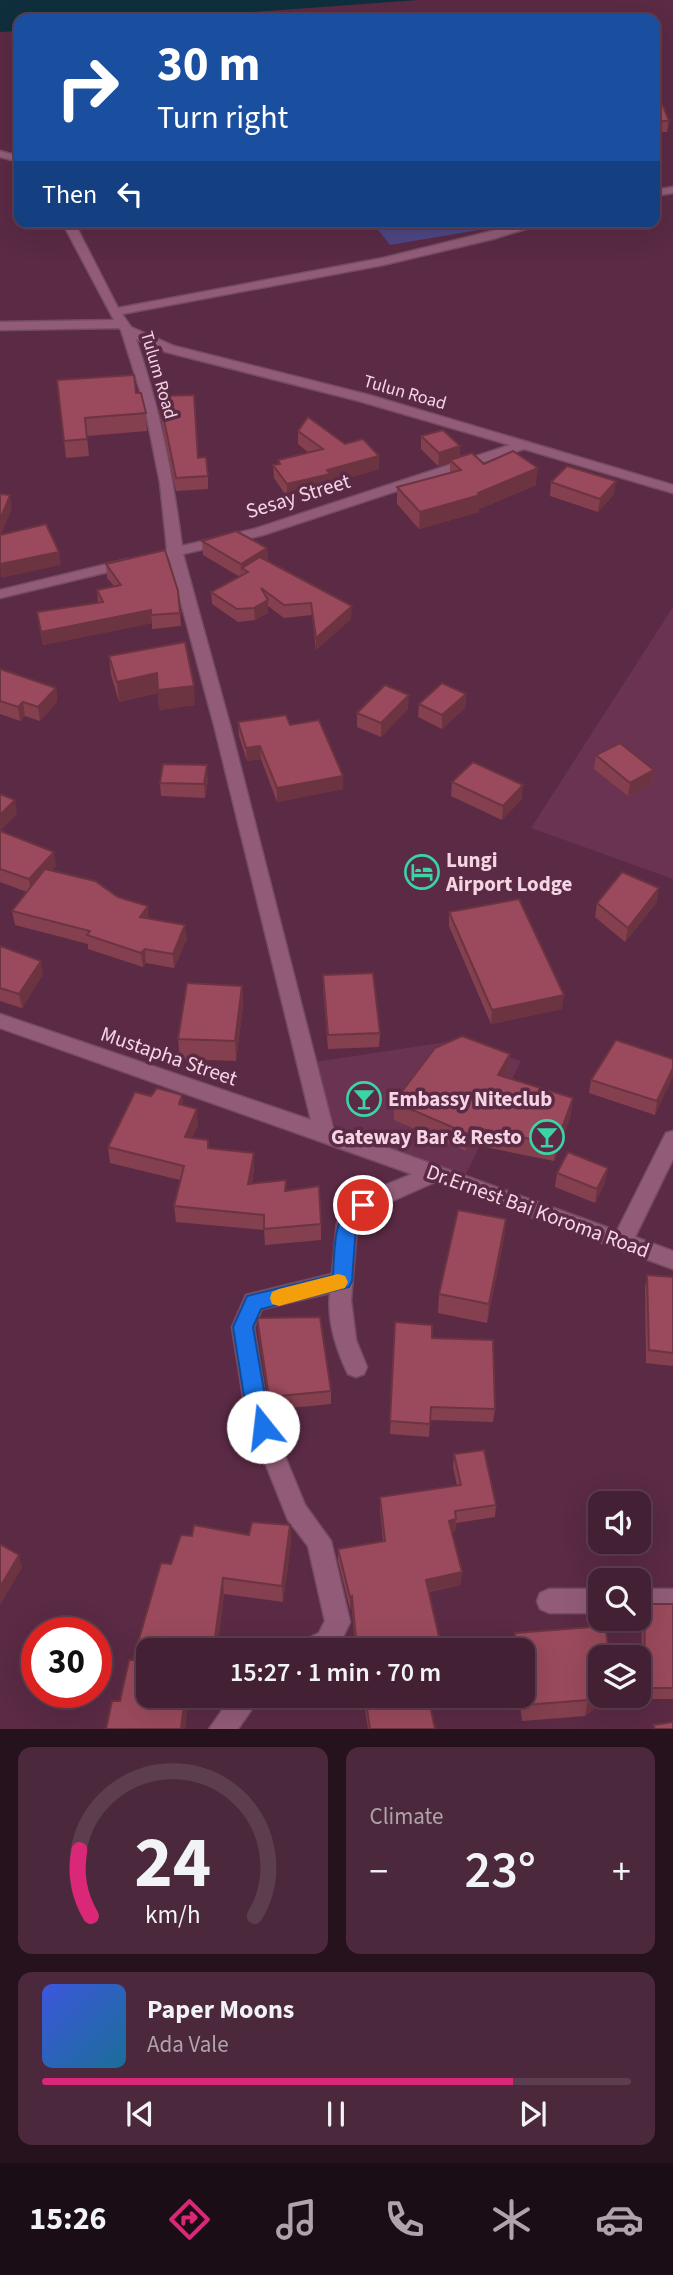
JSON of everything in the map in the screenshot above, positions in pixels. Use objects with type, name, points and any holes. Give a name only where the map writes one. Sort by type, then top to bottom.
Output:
[{"type":"street","name":"Tulum Road","points":[[71,228],[114,312],[125,327],[151,403],[167,483],[175,551],[223,729],[324,1133]]},
{"type":"street","points":[[114,312],[351,270],[521,228]]},
{"type":"street","points":[[0,326],[125,327]]},
{"type":"street","name":"Tulun Road","points":[[125,327],[170,349],[353,394],[673,489]]},
{"type":"street","name":"Sesay Street","points":[[0,594],[258,532],[524,445]]},
{"type":"street","name":"Mustapha Street","points":[[0,1021],[324,1133]]},
{"type":"street","name":"Dr.Ernest Bai Koroma Road","points":[[324,1133],[673,1260]]},
{"type":"street","points":[[622,1241],[673,1139]]},
{"type":"street","points":[[356,1367],[345,1340],[340,1300],[347,1223],[363,1205],[434,1173]]},
{"type":"street","points":[[330,1638],[338,1622],[319,1541],[296,1512],[257,1415],[243,1327],[254,1302],[342,1281]]},
{"type":"street","points":[[549,1601],[588,1601]]},
{"type":"street","points":[[651,1601],[673,1601]]},
{"type":"street","points":[[222,1729],[239,1708]]},
{"type":"shaded area","points":[[377,228],[491,228],[390,245]]},
{"type":"shaded area","points":[[673,607],[673,879],[531,828]]},
{"type":"shaded area","name":"Embassy Niteclub","points":[[460,1040],[521,1061],[465,1176],[332,1124],[315,1062]]},
{"type":"water","points":[[0,0],[418,0],[225,14],[14,14],[14,31],[0,32]]},
{"type":"building","points":[[660,104],[663,106],[669,121],[660,121]]},
{"type":"building","points":[[134,375],[136,393],[141,393],[146,413],[85,418],[87,439],[64,441],[57,380]]},
{"type":"building","points":[[194,395],[198,458],[206,457],[208,476],[176,478],[159,396]]},
{"type":"building","points":[[308,417],[345,444],[363,439],[379,456],[327,470],[330,474],[287,484],[273,465],[280,464],[278,460],[323,449],[298,431]]},
{"type":"building","points":[[443,430],[460,446],[439,453],[421,436]]},
{"type":"building","points":[[513,451],[538,468],[478,493],[480,495],[420,512],[397,487],[461,470],[450,460],[472,453],[484,464]]},
{"type":"building","points":[[567,466],[616,481],[600,499],[551,482]]},
{"type":"building","points":[[0,494],[10,495],[0,520]]},
{"type":"building","points":[[46,524],[59,552],[0,564],[0,535]]},
{"type":"building","points":[[236,531],[267,548],[241,564],[202,541]]},
{"type":"building","points":[[165,550],[178,591],[180,613],[151,615],[151,610],[41,632],[37,612],[103,602],[97,590],[121,585],[106,564]]},
{"type":"building","points":[[260,557],[352,606],[316,638],[311,603],[284,605],[261,588],[268,600],[254,608],[237,609],[211,592],[248,572],[242,568]]},
{"type":"building","points":[[185,642],[194,686],[158,690],[157,673],[117,682],[109,656]]},
{"type":"building","points":[[0,669],[56,688],[38,707],[23,702],[18,707],[0,701]]},
{"type":"building","points":[[442,683],[466,694],[442,715],[419,704]]},
{"type":"building","points":[[385,685],[409,695],[381,723],[357,713]]},
{"type":"building","points":[[286,715],[290,725],[319,720],[343,776],[277,788],[260,746],[246,748],[238,722]]},
{"type":"building","points":[[620,743],[654,770],[630,783],[596,755]]},
{"type":"building","points":[[473,762],[523,785],[503,806],[452,782]]},
{"type":"building","points":[[163,764],[207,765],[204,784],[160,783]]},
{"type":"building","points":[[0,794],[15,800],[0,815]]},
{"type":"building","points":[[0,831],[54,852],[29,879],[0,869]]},
{"type":"building","points":[[45,869],[95,881],[118,897],[148,906],[140,917],[185,925],[173,954],[145,949],[141,953],[87,935],[90,931],[12,911]]},
{"type":"building","points":[[622,872],[659,888],[628,928],[597,903]]},
{"type":"building","points":[[519,899],[564,995],[492,1010],[449,912]]},
{"type":"building","points":[[0,946],[41,961],[19,994],[0,988]]},
{"type":"building","points":[[373,973],[380,1033],[328,1035],[323,975]]},
{"type":"building","points":[[187,983],[242,986],[235,1041],[178,1039]]},
{"type":"building","points":[[462,1036],[510,1054],[498,1075],[573,1098],[556,1144],[471,1127],[468,1134],[394,1102],[435,1048]]},
{"type":"building","points":[[616,1040],[673,1059],[673,1068],[657,1101],[591,1080]]},
{"type":"building","points":[[157,1088],[182,1095],[179,1104],[197,1109],[185,1137],[208,1140],[208,1148],[254,1153],[248,1184],[286,1180],[285,1191],[319,1186],[321,1224],[264,1229],[264,1215],[174,1206],[184,1166],[108,1147],[135,1092],[151,1096]]},
{"type":"building","points":[[568,1152],[608,1168],[597,1189],[557,1173]]},
{"type":"building","points":[[458,1210],[506,1219],[489,1304],[439,1294]]},
{"type":"building","points":[[647,1275],[673,1277],[673,1353],[649,1350]]},
{"type":"building","points":[[320,1317],[331,1391],[269,1397],[257,1318]]},
{"type":"building","points":[[395,1322],[432,1325],[432,1338],[493,1340],[495,1409],[431,1407],[430,1424],[390,1421]]},
{"type":"building","points":[[484,1450],[496,1505],[455,1511],[456,1519],[449,1521],[462,1572],[426,1580],[439,1638],[356,1638],[352,1596],[350,1597],[338,1549],[385,1541],[380,1497],[461,1485],[454,1454]]},
{"type":"building","points":[[252,1522],[290,1525],[282,1586],[223,1578],[215,1638],[139,1638],[161,1563],[171,1564],[181,1535],[192,1536],[194,1525],[249,1535]]},
{"type":"building","points":[[0,1544],[19,1555],[0,1587]]},
{"type":"building","points":[[651,1604],[673,1604],[673,1688],[651,1688],[651,1645],[645,1645],[645,1631],[651,1631]]},
{"type":"building","points":[[588,1627],[588,1631],[606,1631],[608,1645],[588,1645],[588,1700],[535,1704],[535,1638],[516,1638],[515,1633]]},
{"type":"building","points":[[136,1650],[136,1708],[184,1708],[181,1729],[106,1729],[112,1701],[120,1701],[129,1660],[133,1660]]},
{"type":"building","points":[[367,1708],[431,1708],[435,1729],[370,1729]]},
{"type":"building","points":[[673,1722],[673,1729],[655,1729],[653,1725]]},
{"type":"slow traffic","points":[[279,1298],[338,1282]]},
{"type":"place","name":"Lungi Airport Lodge","points":[[422,872]]},
{"type":"place","name":"Embassy Niteclub","points":[[364,1099]]},
{"type":"place","name":"Gateway Bar & Resto","points":[[547,1137]]},
{"type":"route","points":[[263,1427],[257,1415],[251,1383],[243,1327],[247,1315],[254,1302],[272,1300],[342,1281],[347,1223],[363,1205]]}]
